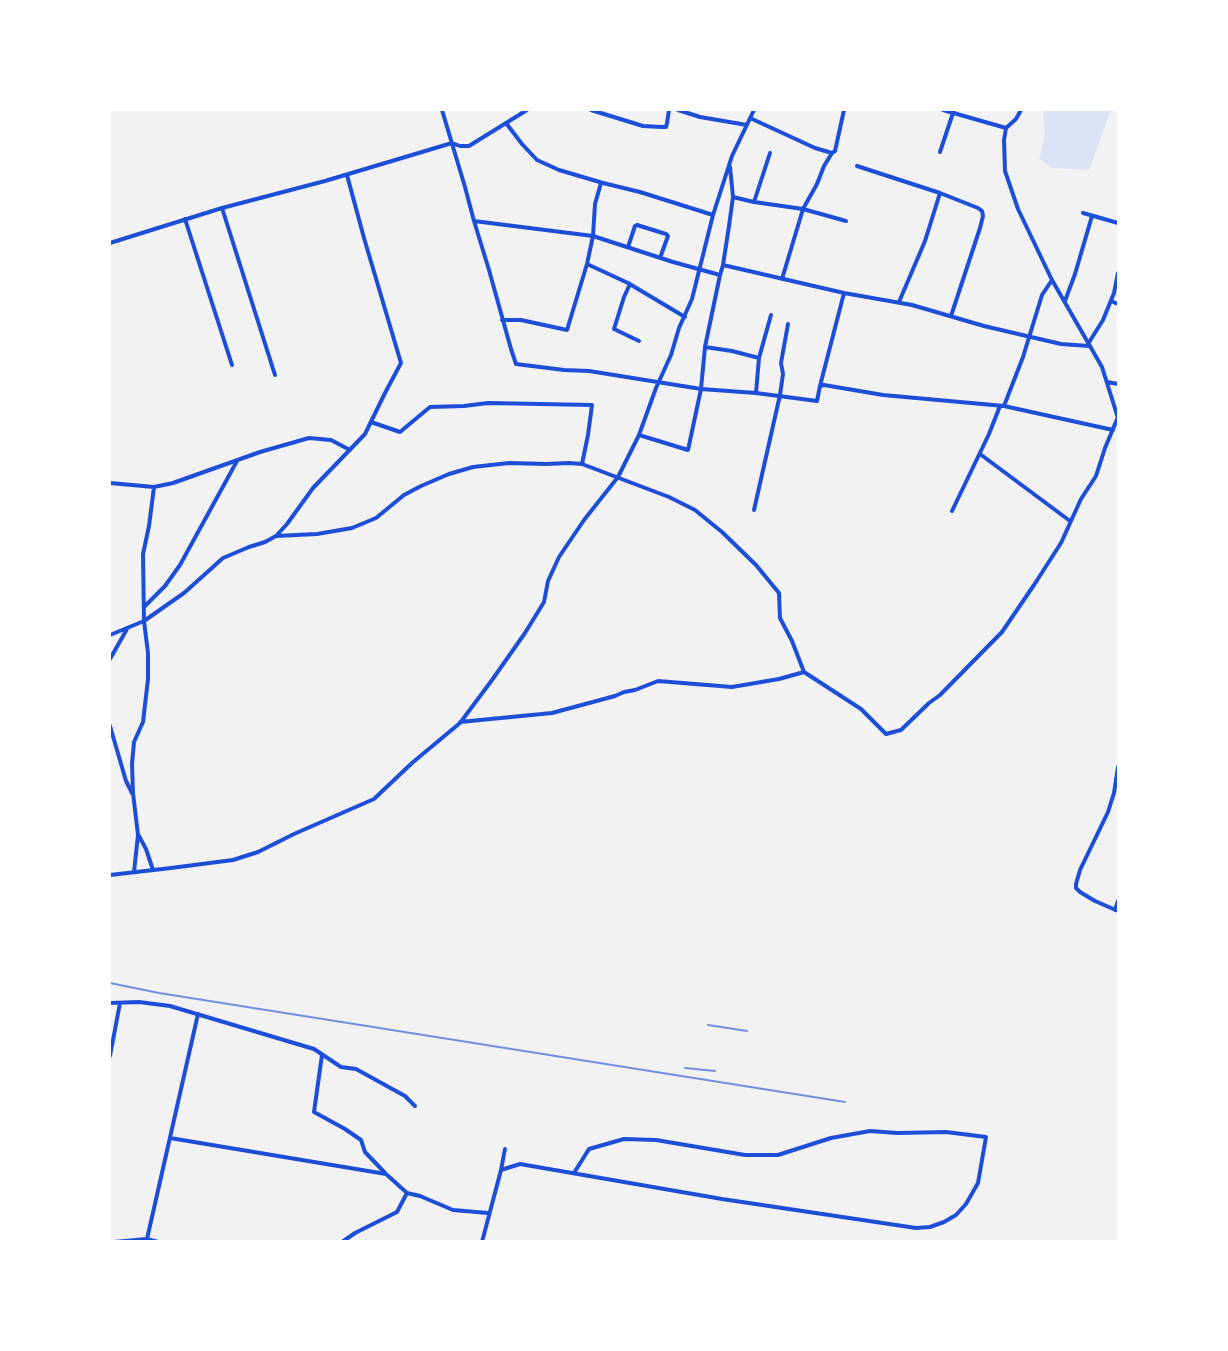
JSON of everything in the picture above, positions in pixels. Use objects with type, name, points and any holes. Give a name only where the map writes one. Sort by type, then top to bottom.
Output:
[{"type":"street","points":[[442,110],[516,364],[589,371],[700,389],[780,395],[817,401],[844,293]]},
{"type":"street","points":[[110,243],[222,208],[347,175],[452,143],[460,147],[469,146],[527,110]]},
{"type":"street","points":[[591,110],[643,126],[662,128],[666,127],[669,110]]},
{"type":"street","points":[[678,110],[700,117],[747,125]]},
{"type":"street","points":[[700,117],[702,110]]},
{"type":"street","points":[[110,875],[233,860],[258,852],[374,799],[459,723],[515,647],[543,602],[548,581],[560,557],[584,520],[618,477],[639,435],[692,299],[729,164],[754,110]]},
{"type":"street","points":[[783,279],[803,209],[824,166],[835,151],[844,110]]},
{"type":"street","points":[[943,110],[954,111],[1006,128]]},
{"type":"street","points":[[276,536],[317,534],[352,528],[376,518],[404,495],[421,486],[473,467],[509,463],[582,464],[669,497],[695,510],[722,532],[756,565],[779,592],[780,618],[804,672],[861,709],[886,734],[901,730],[940,695],[1002,632],[1061,543],[1081,499],[1096,476],[1118,417],[1102,368],[1052,280],[1018,209],[1005,171],[1006,128],[1016,119],[1021,110]]},
{"type":"street","points":[[940,152],[954,111]]},
{"type":"street","points":[[750,118],[815,148],[832,153]]},
{"type":"street","points":[[506,123],[537,160],[559,170],[714,215]]},
{"type":"street","points":[[754,202],[770,153]]},
{"type":"street","points":[[639,435],[688,450],[700,389],[705,347],[723,265],[733,197],[729,164]]},
{"type":"street","points":[[857,166],[940,192],[982,211],[984,216],[951,316]]},
{"type":"street","points":[[110,635],[144,621],[184,593],[223,558],[276,536],[313,488],[365,434],[401,363],[347,175]]},
{"type":"street","points":[[502,320],[520,320],[567,330],[587,264],[593,236],[595,204],[601,183]]},
{"type":"street","points":[[899,302],[925,241],[940,192]]},
{"type":"street","points":[[733,197],[803,209],[846,221]]},
{"type":"street","points":[[222,208],[275,375]]},
{"type":"street","points":[[1083,213],[1119,223]]},
{"type":"street","points":[[1065,302],[1092,216]]},
{"type":"street","points":[[185,219],[232,365]]},
{"type":"street","points":[[474,221],[593,236],[720,275]]},
{"type":"street","points":[[628,247],[637,225],[666,234],[668,236],[660,258]]},
{"type":"street","points":[[587,264],[630,284],[685,317]]},
{"type":"street","points":[[723,265],[844,293],[899,302],[1061,344],[1088,345]]},
{"type":"street","points":[[1088,345],[1103,320],[1119,273]]},
{"type":"street","points":[[952,511],[1002,406],[1023,357],[1042,295],[1052,280]]},
{"type":"street","points":[[630,284],[614,329],[639,340]]},
{"type":"street","points":[[1111,301],[1119,304]]},
{"type":"street","points":[[756,393],[759,358],[771,315]]},
{"type":"street","points":[[754,510],[780,395],[783,374],[781,363],[788,324]]},
{"type":"street","points":[[705,347],[759,358]]},
{"type":"street","points":[[1107,382],[1119,384]]},
{"type":"street","points":[[820,386],[1002,406],[1113,430]]},
{"type":"street","points":[[370,422],[400,432],[430,407],[488,403],[592,405],[582,464]]},
{"type":"street","points":[[110,483],[154,487],[173,483],[260,452],[309,438],[331,440],[350,450]]},
{"type":"street","points":[[980,454],[1070,521]]},
{"type":"street","points":[[144,607],[165,586],[180,565],[238,461]]},
{"type":"street","points":[[134,872],[138,835],[133,793],[132,749],[143,722],[148,679],[143,554],[154,487]]},
{"type":"street","points":[[110,659],[128,628]]},
{"type":"street","points":[[459,723],[552,713],[635,690],[658,681],[732,687],[804,672]]},
{"type":"street","points":[[110,726],[126,781],[133,793]]},
{"type":"street","points":[[1119,767],[1108,812],[1080,870],[1076,884],[1080,892],[1117,910],[1119,901]]},
{"type":"street","points":[[138,835],[146,849],[153,870]]},
{"type":"street","points":[[110,1003],[139,1002],[170,1006],[314,1049],[341,1067],[356,1069],[405,1096],[415,1106]]},
{"type":"street","points":[[110,1056],[120,1003]]},
{"type":"street","points":[[147,1239],[198,1014]]},
{"type":"street","points":[[322,1055],[314,1112],[361,1140],[365,1152],[406,1193],[453,1210],[489,1213]]},
{"type":"street","points":[[501,1170],[520,1164],[722,1199],[923,1228],[950,1219],[971,1197],[978,1183],[986,1137],[946,1132],[870,1131],[831,1138],[778,1155],[745,1155],[656,1140],[624,1139],[589,1149],[574,1173]]},
{"type":"street","points":[[170,1138],[386,1174]]},
{"type":"street","points":[[482,1242],[505,1149]]},
{"type":"street","points":[[342,1242],[397,1212],[406,1193]]},
{"type":"street","points":[[114,1242],[147,1239],[158,1242]]},
{"type":"shaded area","points":[[1043,110],[1111,110],[1089,170],[1053,168],[1039,159],[1045,135]]},
{"type":"railway","points":[[110,983],[159,993],[845,1102]]},
{"type":"railway","points":[[708,1025],[747,1031]]},
{"type":"railway","points":[[685,1068],[715,1071]]}]
